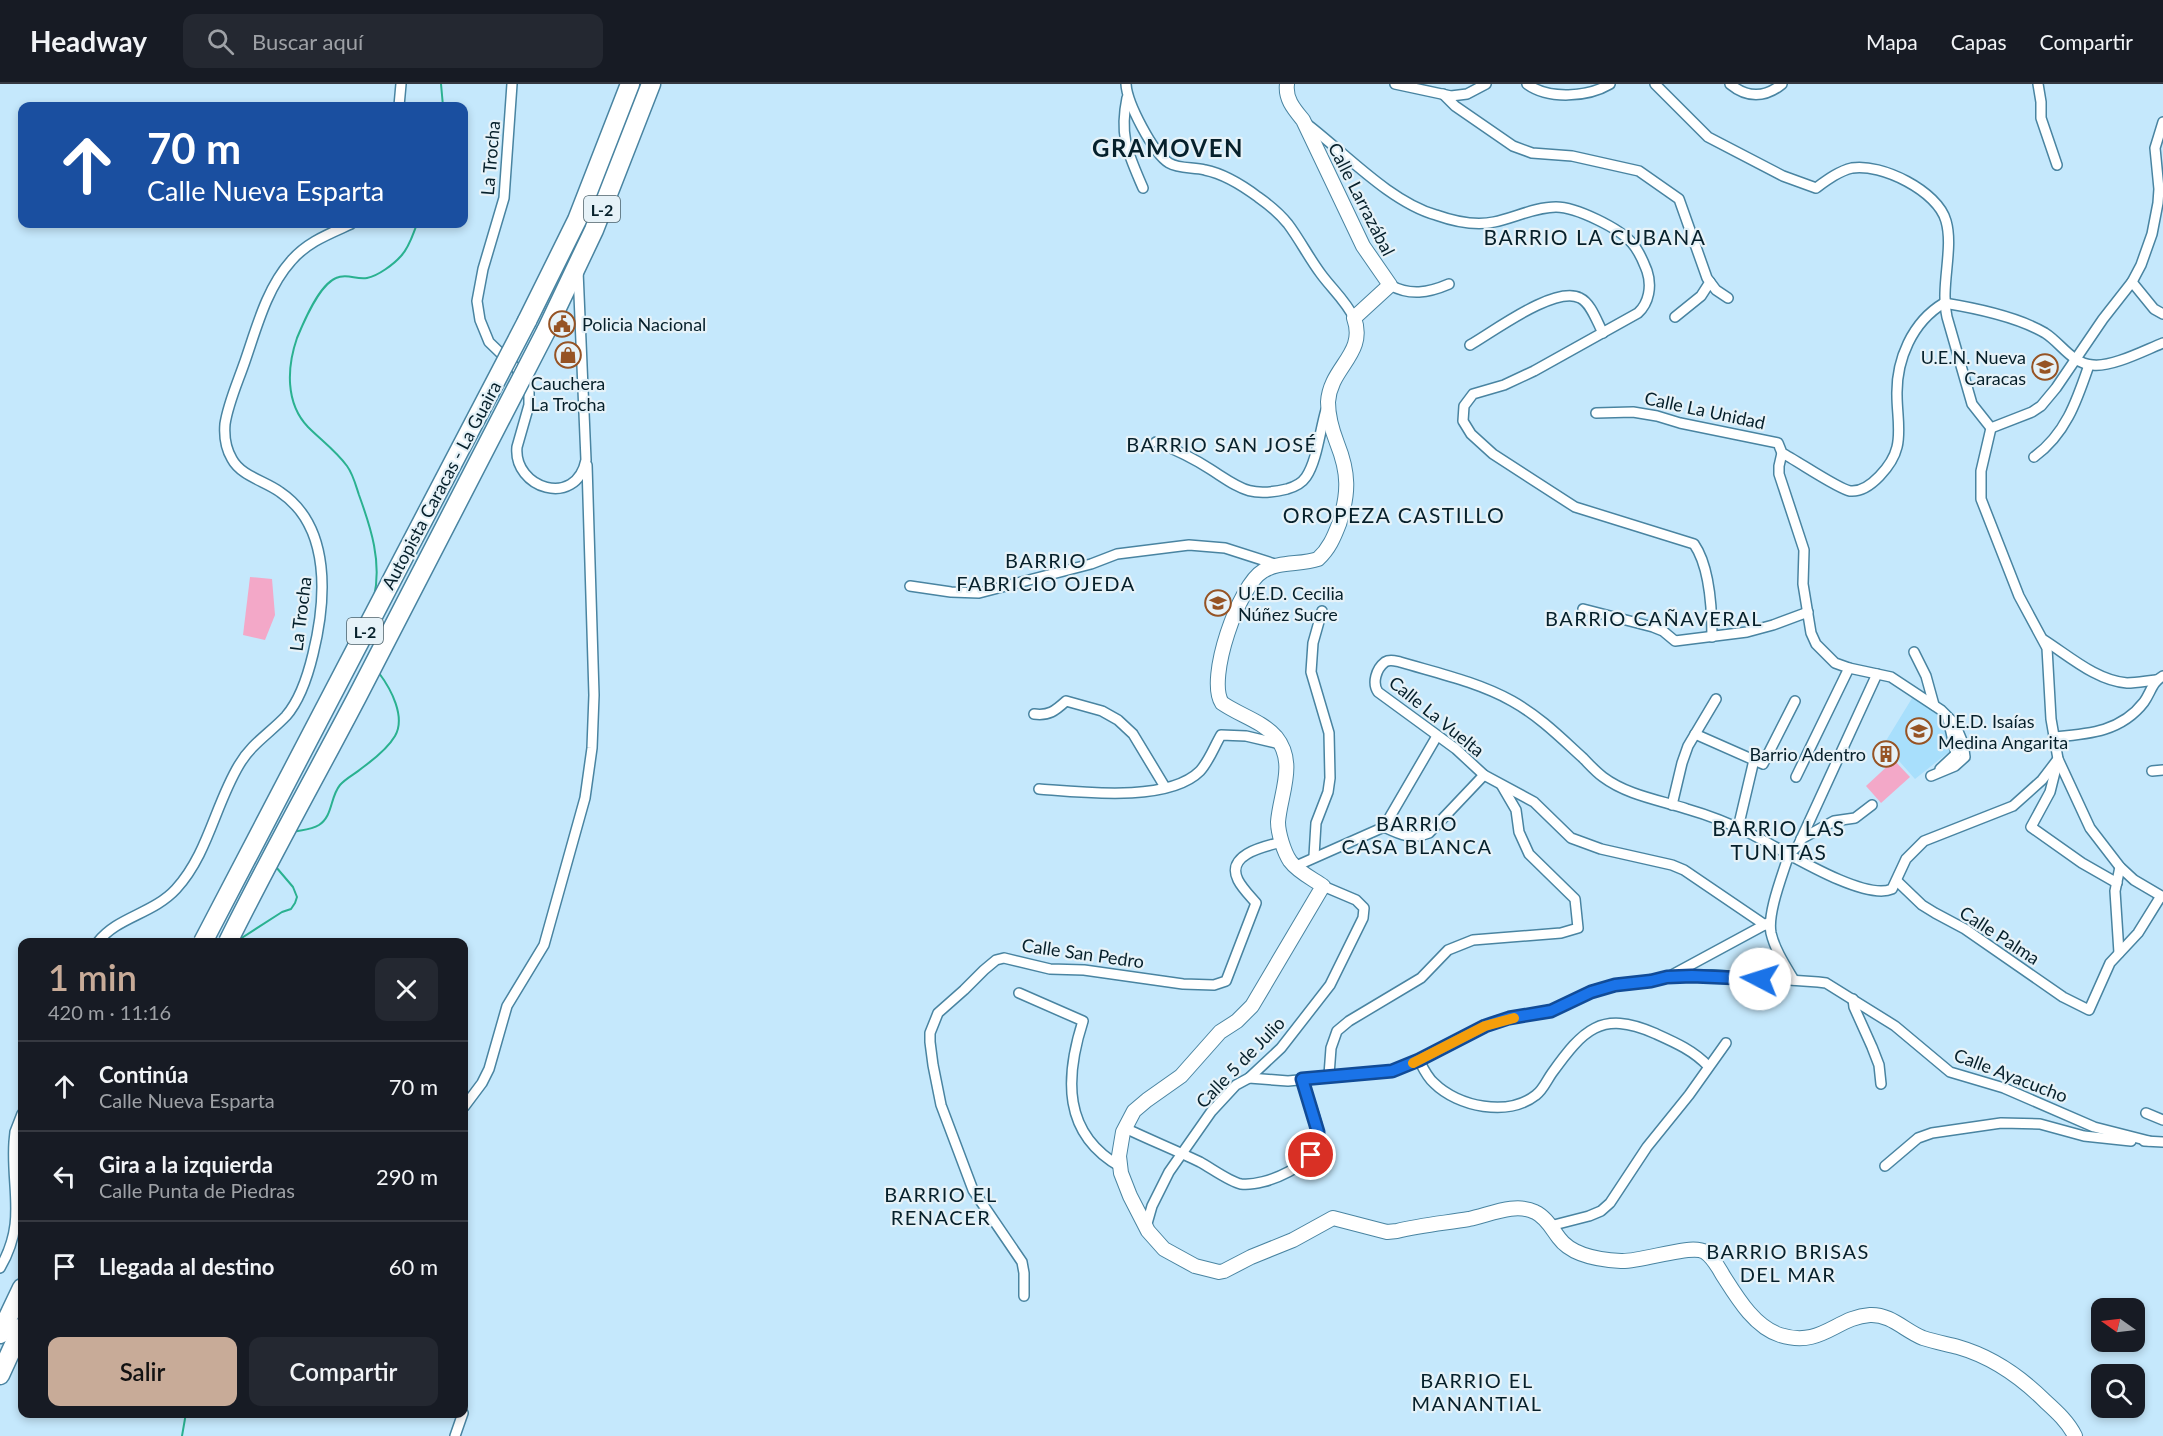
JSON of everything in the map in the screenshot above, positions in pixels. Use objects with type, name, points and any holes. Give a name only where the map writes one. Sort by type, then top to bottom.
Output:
[{"type":"highway","name":"Autopista Caracas - La Guaira","points":[[205,938],[578,220],[630,84]]},
{"type":"highway","name":"Autopista Caracas - La Guaira","points":[[230,938],[546,331],[577,266],[651,84]]},
{"type":"highway","points":[[0,1375],[13,1333],[13,1307],[18,1296]]},
{"type":"street","points":[[399,102],[401,84]]},
{"type":"street","name":"La Trocha","points":[[512,84],[504,198],[480,279],[478,310],[489,342],[516,368],[527,384],[529,405],[516,454],[523,471],[535,483],[548,488],[566,487],[573,484],[584,469],[586,451],[577,266]]},
{"type":"street","points":[[1126,84],[1137,118],[1169,163],[1205,170],[1232,180],[1260,198],[1288,224],[1321,274],[1349,308],[1357,330],[1355,347],[1338,372],[1313,461],[1305,479],[1292,488],[1252,492],[1227,482],[1197,461],[1156,442]]},
{"type":"street","name":"Calle Larrazábal","points":[[1287,84],[1287,97],[1303,120],[1363,246],[1390,285]]},
{"type":"street","points":[[1395,84],[1451,96],[1467,94],[1486,84]]},
{"type":"street","points":[[1527,84],[1551,93],[1575,94],[1590,92],[1610,84]]},
{"type":"street","points":[[1655,84],[1708,137],[1783,176],[1816,188],[1839,172],[1852,168],[1872,168],[1893,175],[1917,188],[1934,201],[1942,211],[1948,232],[1944,303],[1972,404],[1991,428]]},
{"type":"street","points":[[1730,84],[1750,96],[1758,96],[1775,90],[1782,84]]},
{"type":"street","points":[[2038,84],[2042,102],[2041,118],[2057,165]]},
{"type":"street","points":[[1443,94],[1455,106],[1513,146],[1532,153],[1572,156],[1630,168],[1639,171],[1679,199],[1695,250],[1710,282],[1728,298]]},
{"type":"street","points":[[1128,96],[1123,126],[1124,139],[1143,188]]},
{"type":"street","points":[[1303,120],[1406,203],[1436,216],[1484,223],[1541,209],[1565,208],[1623,234],[1632,243],[1642,258],[1648,276],[1648,300],[1638,314],[1534,371],[1504,385],[1473,394],[1464,406],[1463,421],[1471,434],[1493,454],[1575,507],[1694,544],[1709,587],[1712,637]]},
{"type":"street","points":[[1991,428],[2042,406],[2132,282],[2146,251],[2158,203],[2155,148],[2163,122]]},
{"type":"street","name":"La Trocha","points":[[102,938],[121,923],[157,906],[168,898],[185,879],[199,855],[239,764],[253,745],[287,714],[303,683],[312,657],[318,625],[322,575],[319,549],[308,524],[292,502],[270,484],[244,471],[232,459],[225,438],[225,425],[230,404],[261,318],[284,270],[306,246],[343,228]]},
{"type":"street","points":[[1675,317],[1701,296],[1710,282]]},
{"type":"street","points":[[2132,282],[2154,309],[2163,314]]},
{"type":"street","points":[[1354,318],[1390,285],[1407,292],[1427,292],[1449,284]]},
{"type":"street","points":[[1470,345],[1547,300],[1569,295],[1582,298],[1603,333]]},
{"type":"street","points":[[1944,303],[1978,309],[2036,329],[2050,337],[2076,360],[2089,365],[2101,365],[2163,343]]},
{"type":"street","name":"Calle La Unidad","points":[[1596,413],[1633,412],[1778,442],[1782,453],[1846,490],[1861,489],[1870,484],[1893,457],[1897,446],[1897,382],[1906,349],[1919,323],[1944,303]]},
{"type":"street","points":[[2034,457],[2049,445],[2067,422],[2089,365]]},
{"type":"street","points":[[1328,402],[1332,429],[1343,459],[1348,483],[1340,521],[1329,546],[1317,559],[1263,571],[1250,584],[1242,597],[1224,645],[1217,687],[1218,697],[1222,703],[1268,730],[1280,744],[1286,768],[1278,822],[1282,842],[1290,861],[1323,886],[1251,1006],[1237,1021],[1220,1032],[1181,1076],[1134,1112],[1125,1128],[1120,1141],[1121,1167],[1130,1196],[1156,1242],[1195,1266],[1219,1272],[1293,1240],[1333,1218],[1387,1232],[1467,1219],[1507,1209],[1521,1209],[1535,1212],[1550,1226],[1560,1240],[1573,1250],[1611,1259],[1634,1261],[1690,1249],[1702,1250],[1714,1260],[1741,1302],[1754,1317],[1766,1328],[1786,1336],[1814,1337],[1852,1318],[1873,1315],[1889,1319],[1922,1337],[1990,1359],[2026,1381],[2066,1422],[2075,1436]]},
{"type":"street","points":[[1991,428],[1981,471],[1981,499],[2019,596],[2044,640],[2048,658],[2048,686],[2058,759],[2090,828],[2120,867],[2134,880],[2162,897],[2139,933],[2119,952]]},
{"type":"street","points":[[468,1102],[489,1069],[507,1006],[544,945],[585,798],[592,748],[594,695],[586,451]]},
{"type":"street","points":[[1782,453],[1779,474],[1804,550],[1803,584],[1811,633],[1816,644],[1836,663],[1891,677],[1941,710],[1955,724],[1965,757],[1955,766],[1931,776],[1956,754],[1941,710],[1914,652]]},
{"type":"street","points":[[910,586],[951,592],[979,593],[1091,564],[1117,554],[1189,545],[1225,548],[1280,566]]},
{"type":"street","points":[[1583,609],[1653,627],[1664,631],[1675,641],[1712,637],[1773,625],[1808,612]]},
{"type":"street","points":[[1314,856],[1316,823],[1328,792],[1330,778],[1329,733],[1311,672],[1313,643],[1322,611]]},
{"type":"street","points":[[2044,640],[2087,669],[2108,678],[2130,683],[2159,678]]},
{"type":"street","name":"Calle La Vuelta","points":[[1672,804],[1640,796],[1603,777],[1534,714],[1497,694],[1391,660],[1385,662],[1374,680],[1378,692],[1456,749],[1484,775],[1534,802],[1571,838],[1592,847],[1672,865],[1684,870],[1768,923]]},
{"type":"street","points":[[1796,777],[1849,668]]},
{"type":"street","points":[[1794,980],[1776,948],[1768,923],[1789,854],[1798,846],[1877,674]]},
{"type":"street","points":[[2054,737],[2095,733],[2117,725],[2129,718],[2145,701],[2159,678]]},
{"type":"street","points":[[1716,699],[1695,734],[1682,763],[1672,804],[1738,828],[1821,871],[1865,889],[1884,892],[1892,889],[1906,860],[1924,841],[2013,806],[2042,780],[2058,759]]},
{"type":"street","points":[[1034,714],[1046,716],[1066,701],[1113,715],[1133,734],[1165,787]]},
{"type":"street","points":[[1695,734],[1763,764],[1795,701]]},
{"type":"street","points":[[1038,789],[1120,794],[1165,787],[1181,782],[1200,771],[1221,735],[1246,736],[1280,744]]},
{"type":"street","points":[[1296,866],[1314,856],[1384,827],[1437,736]]},
{"type":"street","points":[[2058,759],[2050,792],[2031,827],[2117,883]]},
{"type":"street","points":[[1738,828],[1754,760]]},
{"type":"street","points":[[2152,771],[2163,770]]},
{"type":"street","points":[[1384,827],[1410,837],[1429,833],[1484,775]]},
{"type":"street","points":[[1329,1076],[1331,1048],[1337,1030],[1421,978],[1448,950],[1473,940],[1562,933],[1578,928],[1575,899],[1528,854],[1519,832],[1516,810],[1502,785]]},
{"type":"street","points":[[1801,839],[1834,821],[1855,818],[1872,805]]},
{"type":"street","name":"Calle San Pedro","points":[[1024,1296],[1022,1262],[977,1197],[941,1106],[930,1042],[930,1033],[938,1013],[996,960],[1004,958],[1050,969],[1084,970],[1183,984],[1214,985],[1226,981],[1229,979],[1256,903],[1238,880],[1236,872],[1238,865],[1242,857],[1249,853],[1282,842]]},
{"type":"street","points":[[2119,952],[2115,891],[2120,867]]},
{"type":"street","name":"Calle Palma","points":[[1897,881],[1922,905],[1965,928],[2063,997],[2089,1010],[2110,963],[2119,952]]},
{"type":"street","name":"Calle 5 de Julio","points":[[1146,1227],[1169,1172],[1211,1112],[1236,1085],[1249,1078],[1281,1048],[1330,985],[1363,918],[1364,908],[1356,900],[1323,886]]},
{"type":"street","points":[[1249,1078],[1288,1081],[1392,1071],[1497,1021],[1551,1011],[1591,992],[1615,985],[1667,977],[1768,923]]},
{"type":"street","name":"Calle Ayacucho","points":[[1667,977],[1712,975],[1826,983],[1895,1026],[1950,1072],[2004,1088],[2094,1127],[2149,1142]]},
{"type":"street","points":[[1019,993],[1083,1021],[1074,1056],[1071,1102],[1086,1135],[1097,1150],[1105,1158],[1121,1167]]},
{"type":"street","points":[[1853,999],[1854,1008],[1879,1065],[1881,1084]]},
{"type":"street","points":[[1419,1060],[1430,1079],[1447,1093],[1468,1102],[1494,1107],[1527,1101],[1538,1093],[1567,1054],[1586,1034],[1596,1027],[1611,1022],[1629,1023],[1659,1035],[1697,1055],[1708,1066]]},
{"type":"street","points":[[1550,1226],[1589,1216],[1601,1211],[1610,1203],[1647,1147],[1689,1095],[1726,1043]]},
{"type":"street","points":[[1125,1128],[1242,1184],[1258,1183],[1289,1172],[1300,1165],[1317,1146],[1319,1139],[1302,1079]]},
{"type":"street","points":[[2146,1113],[2163,1120]]},
{"type":"street","points":[[1886,1166],[1918,1138],[1932,1133],[2001,1123],[2040,1124],[2100,1138],[2163,1142]]},
{"type":"street","points":[[0,1268],[12,1244],[16,1228],[14,1142],[18,1124]]},
{"type":"street","points":[[455,1436],[461,1418]]},
{"type":"shaded area","points":[[250,577],[272,579],[275,615],[265,640],[243,635]]},
{"type":"shaded area","name":"U.E.D. Isaías Medina Angarita","points":[[1914,695],[1945,719],[1950,751],[1915,779],[1884,744]]},
{"type":"shaded area","points":[[1894,760],[1910,777],[1881,803],[1866,786]]},
{"type":"waterway","points":[[441,84],[443,102]]},
{"type":"waterway","points":[[374,597],[377,571],[374,545],[354,480],[343,461],[308,427],[295,407],[290,384],[291,361],[304,322],[324,288],[336,278],[348,276],[367,278],[386,269],[404,253],[415,228]]},
{"type":"waterway","points":[[293,832],[313,828],[324,821],[340,785],[380,754],[395,736],[399,720],[396,703],[379,673]]},
{"type":"waterway","points":[[242,938],[282,912],[291,909],[295,903],[297,897],[293,887],[276,867]]},
{"type":"waterway","points":[[182,1436],[185,1418]]},
{"type":"slow traffic","points":[[1413,1063],[1462,1036],[1497,1021],[1514,1018]]},
{"type":"place","name":"Policia Nacional","points":[[562,324]]},
{"type":"place","name":"Cauchera La Trocha","points":[[568,355]]},
{"type":"place","name":"U.E.N. Nueva Caracas","points":[[2045,367]]},
{"type":"place","name":"U.E.D. Cecilia Núñez Sucre","points":[[1218,603]]},
{"type":"place","name":"U.E.D. Isaías Medina Angarita","points":[[1919,731]]},
{"type":"place","name":"Barrio Adentro","points":[[1886,754]]},
{"type":"district","name":"GRAMOVEN","points":[[1168,147]]},
{"type":"district","name":"BARRIO LA CUBANA","points":[[1595,236]]},
{"type":"district","name":"BARRIO SAN JOSÉ","points":[[1222,444]]},
{"type":"district","name":"OROPEZA CASTILLO","points":[[1394,514]]},
{"type":"district","name":"BARRIO FABRICIO OJEDA","points":[[1046,572]]},
{"type":"district","name":"BARRIO CAÑAVERAL","points":[[1654,618]]},
{"type":"district","name":"BARRIO CASA BLANCA","points":[[1417,834]]},
{"type":"district","name":"BARRIO LAS TUNITAS","points":[[1779,839]]},
{"type":"district","name":"BARRIO EL RENACER","points":[[941,1206]]},
{"type":"district","name":"BARRIO BRISAS DEL MAR","points":[[1788,1262]]},
{"type":"district","name":"BARRIO EL MANANTIAL","points":[[1477,1392]]},
{"type":"route","points":[[1311,1155],[1319,1139],[1302,1079],[1392,1071],[1407,1066],[1462,1036],[1497,1021],[1551,1011],[1600,988],[1667,977],[1712,975],[1760,979]]}]
